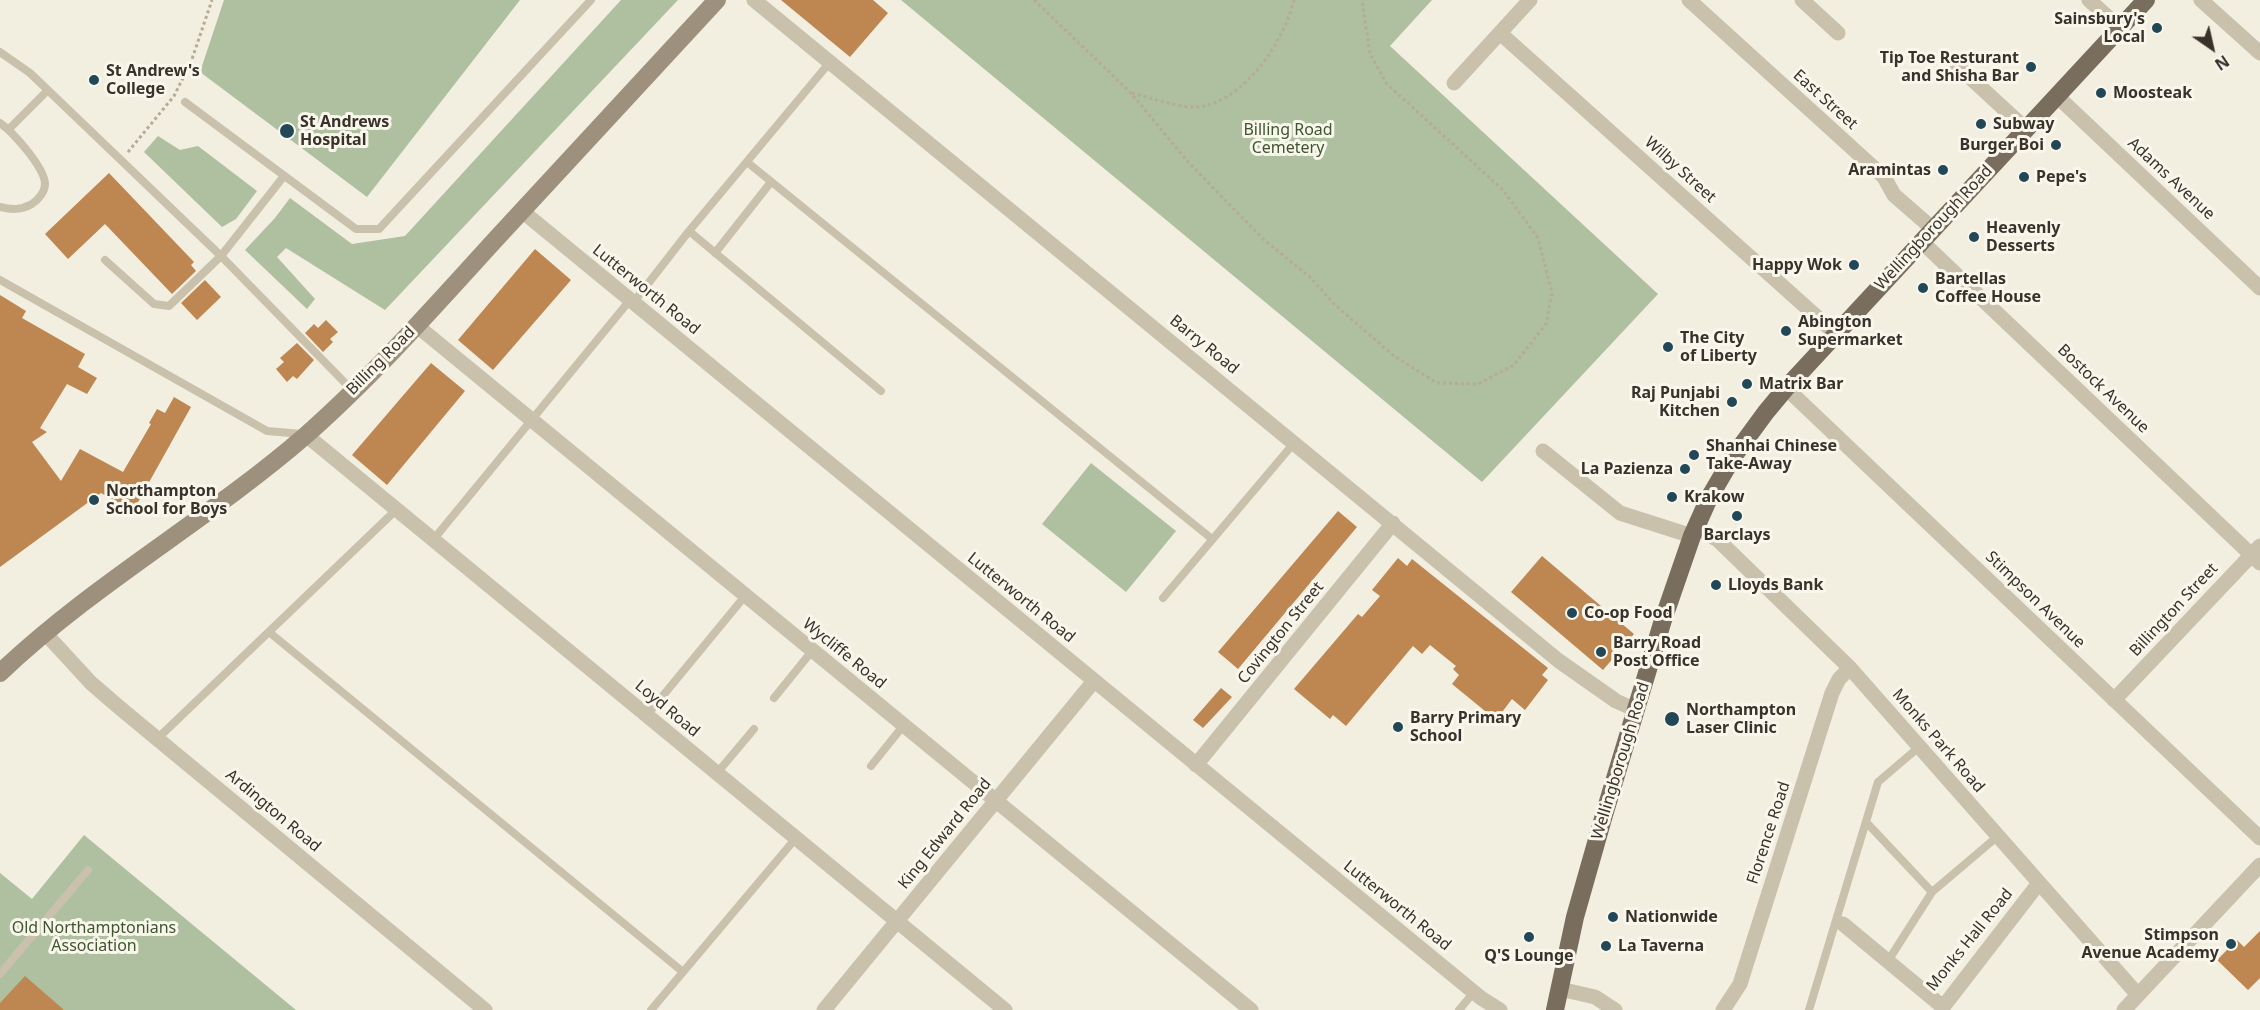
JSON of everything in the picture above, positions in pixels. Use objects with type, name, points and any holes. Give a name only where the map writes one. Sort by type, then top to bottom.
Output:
[{"type":"main road","name":"Wellingborough Road","points":[[1555,1010],[1575,917],[1636,710],[1694,532],[1709,498],[1733,457],[1786,388],[2146,0]]},
{"type":"street","name":"Billing Road","points":[[0,673],[45,633],[212,510],[306,435],[416,325],[717,0]]},
{"type":"street","name":"Barry Road","points":[[754,0],[1559,661],[1616,701],[1636,710]]},
{"type":"street","points":[[1454,83],[1530,0]]},
{"type":"street","name":"East Street","points":[[1689,0],[1884,177],[1894,195],[1927,235]]},
{"type":"street","points":[[1802,0],[1838,33]]},
{"type":"street","points":[[2089,0],[2120,28]]},
{"type":"street","points":[[2201,0],[2260,52]]},
{"type":"street","name":"Wilby Street","points":[[1500,33],[1836,334]]},
{"type":"street","points":[[1950,59],[2027,130]]},
{"type":"street","name":"Adams Avenue","points":[[2058,97],[2260,288]]},
{"type":"street","name":"Lutterworth Road","points":[[522,211],[1196,765],[1474,992],[1500,1010]]},
{"type":"street","name":"Bostock Avenue","points":[[1927,235],[2257,554]]},
{"type":"street","name":"Wycliffe Road","points":[[416,325],[1251,1010]]},
{"type":"street","name":"Stimpson Avenue","points":[[1786,388],[2260,838]]},
{"type":"street","name":"Loyd Road","points":[[306,435],[1005,1010]]},
{"type":"street","name":"Monks Park Road","points":[[1543,451],[1620,513],[1718,540],[1850,668],[2138,995]]},
{"type":"street","name":"Covington Street","points":[[1196,765],[1393,523]]},
{"type":"street","name":"Billington Street","points":[[2114,700],[2257,554]]},
{"type":"street","name":"Ardington Road","points":[[45,633],[91,683],[485,1010]]},
{"type":"street","name":"Florence Road","points":[[1723,1010],[1740,984],[1832,693],[1839,679],[1850,668]]},
{"type":"street","name":"King Edward Road","points":[[824,1010],[1095,681]]},
{"type":"street","points":[[2124,1010],[2260,865]]},
{"type":"street","name":"Monks Hall Road","points":[[1840,921],[1942,1008],[2039,883]]},
{"type":"street","points":[[1560,989],[1595,997],[1615,1010]]},
{"type":"lane","points":[[185,102],[356,229],[379,230],[591,0]]},
{"type":"lane","points":[[0,52],[30,73],[221,256],[352,390]]},
{"type":"lane","points":[[433,540],[830,62]]},
{"type":"lane","points":[[9,129],[48,90]]},
{"type":"lane","points":[[0,123],[9,129],[40,168],[45,184],[36,202],[12,210],[0,207]]},
{"type":"lane","points":[[747,162],[1212,539]]},
{"type":"lane","points":[[105,260],[154,304],[169,306],[221,256],[284,176]]},
{"type":"lane","points":[[715,253],[771,182]]},
{"type":"lane","points":[[689,231],[881,391]]},
{"type":"lane","points":[[0,280],[267,431],[306,435]]},
{"type":"lane","points":[[1163,598],[1294,443]]},
{"type":"lane","points":[[157,739],[396,510]]},
{"type":"lane","points":[[647,715],[745,596]]},
{"type":"lane","points":[[269,632],[683,972]]},
{"type":"lane","points":[[774,698],[812,651]]},
{"type":"lane","points":[[871,766],[903,726]]},
{"type":"lane","points":[[717,773],[754,729]]},
{"type":"lane","points":[[1809,1010],[1840,921],[1878,782],[1919,747]]},
{"type":"lane","points":[[1866,822],[1932,892]]},
{"type":"lane","points":[[1888,961],[1932,892],[1998,836]]},
{"type":"lane","points":[[651,1010],[796,838]]},
{"type":"lane","points":[[0,974],[88,870]]},
{"type":"lane","points":[[1460,1010],[1474,992]]},
{"type":"path","points":[[121,160],[174,96],[191,62],[212,0]]},
{"type":"path","points":[[1034,0],[1130,92],[1189,163],[1263,239],[1311,279],[1334,304],[1394,356],[1437,383],[1478,384],[1514,365],[1546,324],[1552,293],[1538,238],[1503,190],[1387,84],[1370,54],[1362,0]]},
{"type":"path","points":[[1130,92],[1173,105],[1204,106],[1235,92],[1266,60],[1289,20],[1294,0]]},
{"type":"green space","points":[[224,0],[520,0],[367,197],[200,72]]},
{"type":"green space","points":[[621,0],[678,0],[385,310],[286,248],[277,257],[315,299],[307,309],[245,250],[290,198],[352,244],[405,236]]},
{"type":"green space","name":"Billing Road Cemetery","points":[[901,0],[1432,0],[1390,46],[1658,294],[1482,482]]},
{"type":"green space","points":[[158,136],[180,150],[198,146],[257,191],[236,219],[222,227],[144,152]]},
{"type":"green space","points":[[1091,463],[1176,531],[1126,592],[1042,524]]},
{"type":"green space","name":"Old Northamptonians Association","points":[[84,835],[296,1010],[0,1010],[0,873],[32,899]]},
{"type":"building","points":[[781,0],[873,0],[888,13],[850,57]]},
{"type":"building","points":[[109,173],[194,262],[191,265],[196,271],[172,294],[105,224],[68,259],[45,234]]},
{"type":"building","points":[[535,249],[571,280],[493,370],[458,340]]},
{"type":"building","points":[[205,280],[221,297],[197,320],[181,303]]},
{"type":"building","points":[[0,295],[26,311],[22,318],[85,354],[78,367],[97,378],[87,394],[67,384],[40,428],[47,432],[32,442],[61,481],[80,449],[123,472],[151,424],[149,423],[157,409],[165,413],[174,397],[191,407],[133,511],[101,493],[0,567]]},
{"type":"building","points":[[326,320],[338,332],[330,339],[333,342],[323,352],[305,333],[314,324],[318,328]]},
{"type":"building","points":[[297,343],[314,360],[297,379],[293,376],[287,382],[276,369],[284,362],[280,358]]},
{"type":"building","points":[[431,363],[465,391],[387,485],[352,455]]},
{"type":"building","points":[[1338,511],[1357,527],[1238,669],[1218,652]]},
{"type":"building","name":"Co-op Food","points":[[1542,556],[1634,634],[1603,670],[1511,592]]},
{"type":"building","points":[[1398,558],[1407,566],[1412,559],[1548,668],[1542,675],[1548,680],[1525,710],[1512,699],[1496,720],[1452,684],[1459,675],[1453,669],[1456,666],[1430,645],[1422,654],[1413,646],[1346,726],[1333,715],[1330,719],[1294,689],[1358,614],[1362,617],[1380,596],[1372,590]]},
{"type":"building","points":[[1221,688],[1232,697],[1203,728],[1193,720]]},
{"type":"building","points":[[2260,931],[2260,978],[2248,990],[2217,960],[2237,940],[2244,947]]},
{"type":"building","points":[[25,976],[64,1010],[0,1010],[0,1003]]},
{"type":"place","name":"Sainsbury's Local","points":[[2157,28]]},
{"type":"place","name":"Tip Toe Resturant and Shisha Bar","points":[[2031,67]]},
{"type":"place","name":"St Andrew's College","points":[[94,80]]},
{"type":"place","name":"Moosteak","points":[[2101,93]]},
{"type":"place","name":"Subway","points":[[1981,124]]},
{"type":"place","name":"St Andrews Hospital","points":[[287,131]]},
{"type":"place","name":"Burger Boi","points":[[2056,145]]},
{"type":"place","name":"Aramintas","points":[[1943,170]]},
{"type":"place","name":"Pepe's","points":[[2024,177]]},
{"type":"place","name":"Heavenly Desserts","points":[[1974,237]]},
{"type":"place","name":"Happy Wok","points":[[1854,265]]},
{"type":"place","name":"Bartellas Coffee House","points":[[1923,288]]},
{"type":"place","name":"Abington Supermarket","points":[[1786,331]]},
{"type":"place","name":"The City of Liberty","points":[[1668,347]]},
{"type":"place","name":"Matrix Bar","points":[[1747,384]]},
{"type":"place","name":"Raj Punjabi Kitchen","points":[[1732,402]]},
{"type":"place","name":"Shanhai Chinese Take-Away","points":[[1694,455]]},
{"type":"place","name":"La Pazienza","points":[[1685,469]]},
{"type":"place","name":"Krakow","points":[[1672,497]]},
{"type":"place","name":"Northampton School for Boys","points":[[94,500]]},
{"type":"place","name":"Barclays","points":[[1737,516]]},
{"type":"place","name":"Lloyds Bank","points":[[1716,585]]},
{"type":"place","name":"Co-op Food","points":[[1572,613]]},
{"type":"place","name":"Barry Road Post Office","points":[[1601,652]]},
{"type":"place","name":"Northampton Laser Clinic","points":[[1672,719]]},
{"type":"place","name":"Barry Primary School","points":[[1398,727]]},
{"type":"place","name":"Nationwide","points":[[1613,917]]},
{"type":"place","name":"Q'S Lounge","points":[[1529,937]]},
{"type":"place","name":"Stimpson Avenue Academy","points":[[2231,944]]},
{"type":"place","name":"La Taverna","points":[[1606,946]]}]
